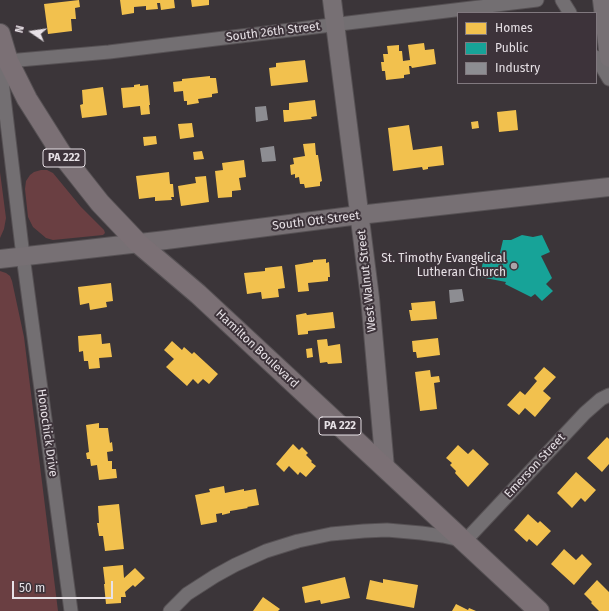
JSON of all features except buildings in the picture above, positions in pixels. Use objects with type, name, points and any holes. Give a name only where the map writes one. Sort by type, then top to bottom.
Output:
[{"type":"main road","name":"PA 222","points":[[0,34],[4,62]]},
{"type":"main road","name":"Hamilton Boulevard","points":[[4,62],[63,156],[100,203],[138,243],[198,294],[539,611]]},
{"type":"street","name":"West Walnut Street","points":[[332,0],[370,298],[385,468]]},
{"type":"street","name":"South 26th Street","points":[[4,62],[109,52],[536,0]]},
{"type":"street","points":[[562,0],[569,12]]},
{"type":"street","points":[[602,0],[609,58]]},
{"type":"street","points":[[597,59],[609,79]]},
{"type":"street","name":"Honochick Drive","points":[[4,62],[23,256],[71,611]]},
{"type":"street","name":"South Ott Street","points":[[0,259],[609,187]]},
{"type":"street","name":"Emerson Street","points":[[465,541],[585,413],[609,394]]},
{"type":"street","points":[[170,611],[187,594],[235,565],[266,551],[298,541],[331,534],[387,530],[443,536],[465,541]]},
{"type":"shaded area","points":[[47,170],[53,173],[81,207],[104,230],[105,233],[103,235],[53,240],[46,238],[33,227],[28,217],[25,189],[26,181],[34,172]]},
{"type":"shaded area","points":[[0,172],[6,218],[4,229],[0,238]]},
{"type":"shaded area","points":[[0,271],[10,276],[12,281],[24,337],[58,611],[0,611]]},
{"type":"place","name":"St. Timothy Evangelical Lutheran Church","points":[[514,266]]}]
